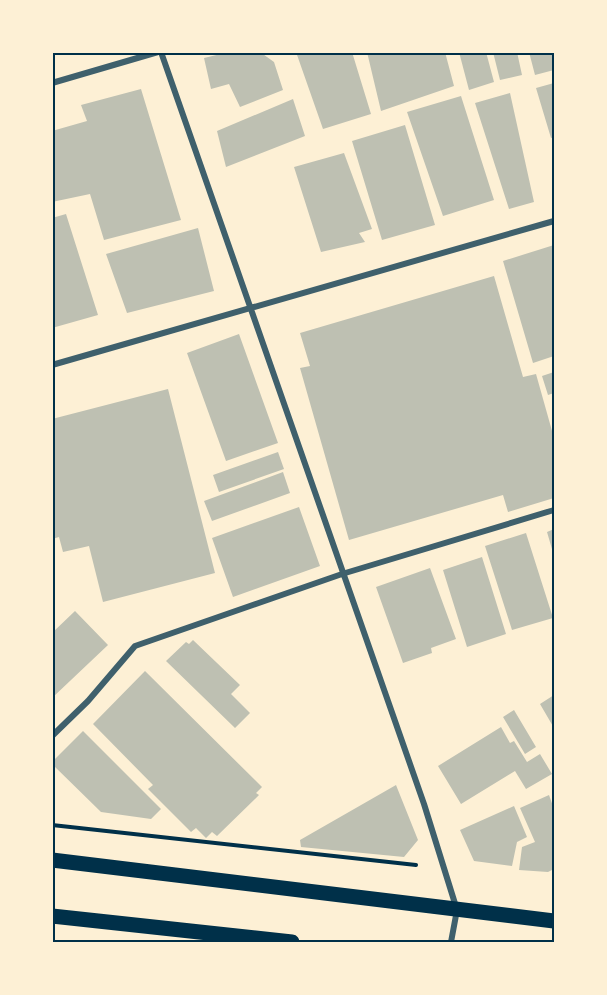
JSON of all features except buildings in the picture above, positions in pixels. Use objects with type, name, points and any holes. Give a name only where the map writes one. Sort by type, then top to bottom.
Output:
[{"type":"main road","points":[[52,860],[555,921]]},
{"type":"main road","points":[[52,916],[292,942]]},
{"type":"street","points":[[52,83],[160,52],[342,574],[402,738],[457,910],[451,942]]},
{"type":"street","points":[[52,365],[555,221]]},
{"type":"street","points":[[52,736],[88,701],[135,646],[342,574],[555,510]]},
{"type":"path","points":[[52,825],[420,865]]}]
